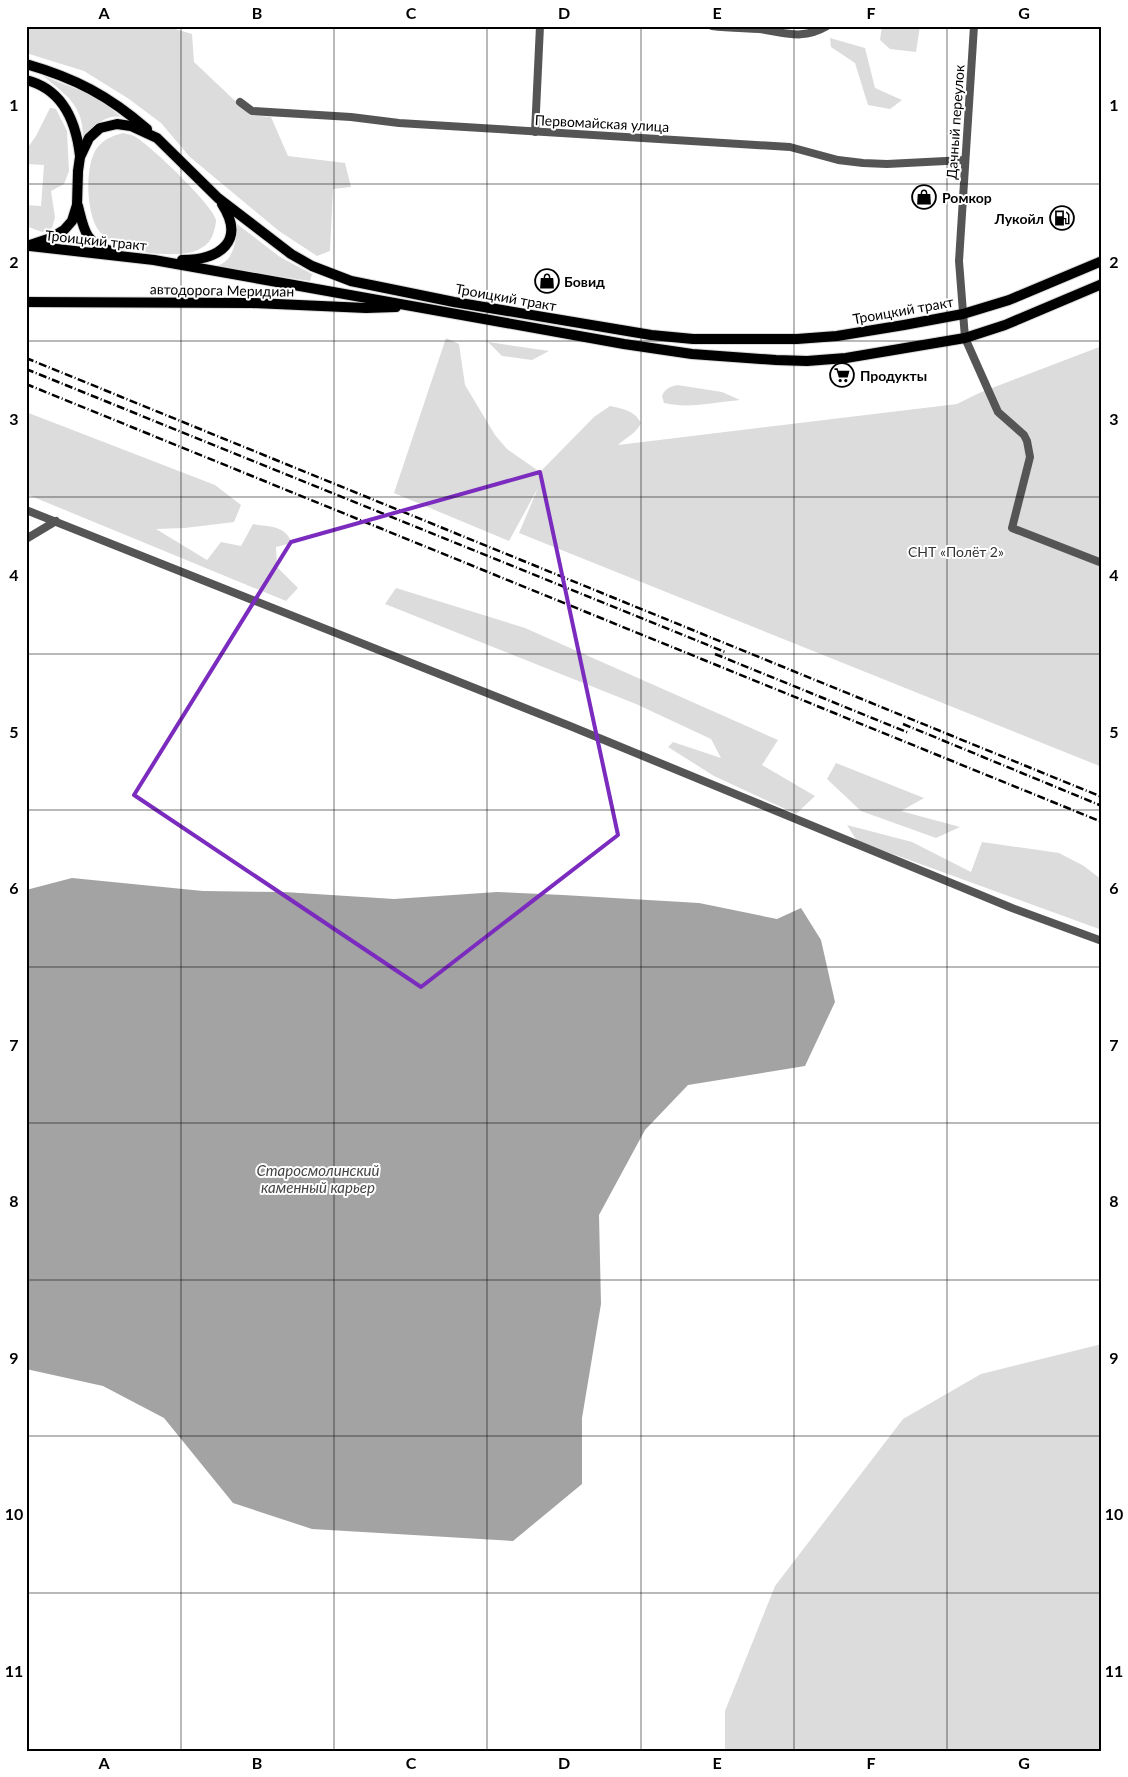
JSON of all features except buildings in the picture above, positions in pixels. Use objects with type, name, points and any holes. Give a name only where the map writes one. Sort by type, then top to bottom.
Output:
[{"type":"main road","points":[[26,64],[88,87],[124,109],[157,138]]},
{"type":"main road","points":[[26,80],[35,82],[52,93],[67,109],[73,120],[78,138],[80,157]]},
{"type":"main road","name":"Троицкий тракт","points":[[27,246],[50,238],[64,230],[72,221],[77,205],[80,157],[90,138],[100,128],[108,125],[131,126],[157,138],[218,198],[291,254],[312,266],[351,281],[488,309],[651,335],[700,339],[837,336],[963,314],[1009,300],[1102,261]]},
{"type":"main road","points":[[154,260],[195,260],[218,253],[226,246],[230,239],[232,224],[218,198]]},
{"type":"main road","points":[[77,205],[87,237],[94,244],[128,256]]},
{"type":"main road","name":"Троицкий тракт","points":[[27,246],[154,260],[624,344],[692,354],[776,360],[807,361],[846,358],[965,338],[1005,325],[1102,284]]},
{"type":"main road","name":"автодорога Меридиан","points":[[26,302],[252,303],[366,308],[417,306]]},
{"type":"street","points":[[535,132],[540,26]]},
{"type":"street","points":[[712,26],[798,35],[816,32],[827,26]]},
{"type":"street","name":"Дачный переулок","points":[[974,26],[958,260],[965,338],[998,412],[1024,435],[1030,449],[1030,457],[1012,528],[1102,563]]},
{"type":"street","name":"Первомайская улица","points":[[240,102],[252,110],[351,117],[399,123],[790,146],[838,160],[872,164],[965,160]]},
{"type":"street","points":[[26,510],[588,733],[1012,908],[1102,941]]},
{"type":"street","points":[[26,539],[56,521]]},
{"type":"highlighted area","points":[[540,472],[618,835],[421,987],[134,795],[291,542]]},
{"type":"green space","points":[[26,26],[165,26],[192,34],[194,62],[250,115],[271,117],[288,156],[345,163],[351,187],[333,189],[330,251],[317,256],[279,231],[190,157],[161,123],[129,99],[84,71],[26,53]]},
{"type":"green space","points":[[882,26],[920,26],[916,52],[890,49],[880,40]]},
{"type":"green space","points":[[830,38],[865,48],[875,88],[902,100],[890,109],[868,105],[855,63],[831,47]]},
{"type":"green space","points":[[43,76],[97,97],[121,117],[105,119],[83,136],[80,116],[76,108],[65,95]]},
{"type":"green space","points":[[50,108],[56,109],[67,131],[69,171],[64,184],[51,191],[55,217],[52,228],[42,232],[26,226],[26,205],[41,206],[44,165],[26,164],[26,150],[36,136]]},
{"type":"green space","points":[[123,133],[134,136],[152,150],[179,175],[212,212],[216,220],[212,237],[201,248],[196,251],[169,254],[137,251],[107,239],[95,225],[88,191],[90,166],[93,156],[102,142]]},
{"type":"green space","points":[[237,224],[280,257],[312,274],[310,281],[216,267],[227,260],[234,248]]},
{"type":"green space","name":"СНТ «Полёт 2»","points":[[446,338],[459,344],[465,385],[495,435],[507,449],[540,472],[594,417],[610,406],[632,413],[641,423],[633,433],[618,445],[957,404],[979,393],[1102,346],[1102,767],[519,533],[538,488],[509,541],[394,493]]},
{"type":"green space","points":[[488,342],[549,351],[532,360],[502,356]]},
{"type":"green space","points":[[677,385],[722,392],[740,400],[692,405],[664,403],[662,396],[664,392]]},
{"type":"green space","points":[[26,412],[215,485],[241,505],[234,522],[185,528],[156,529],[207,560],[221,542],[241,546],[253,524],[281,530],[289,537],[292,543],[276,547],[277,567],[298,588],[286,601],[26,494]]},
{"type":"green space","points":[[396,588],[525,628],[778,740],[762,765],[815,796],[796,814],[714,776],[668,747],[673,742],[721,758],[711,739],[636,704],[385,604]]},
{"type":"green space","points":[[836,763],[924,798],[901,811],[960,827],[936,838],[861,811],[827,779]]},
{"type":"green space","points":[[847,825],[912,842],[971,872],[982,842],[1059,853],[1084,866],[1102,880],[1102,930],[857,841]]},
{"type":"green space","points":[[1102,1344],[1102,1751],[725,1751],[725,1711],[775,1586],[903,1419],[981,1374]]},
{"type":"water","name":"Старосмолинский каменный карьер","points":[[72,878],[203,891],[284,892],[394,899],[497,892],[563,895],[699,903],[777,919],[801,908],[821,940],[835,1002],[805,1066],[688,1085],[645,1130],[599,1215],[601,1304],[582,1418],[582,1484],[513,1541],[312,1529],[233,1503],[164,1418],[103,1386],[26,1369],[26,890]]},
{"type":"railway","points":[[26,358],[1102,797]]},
{"type":"railway","points":[[26,369],[725,652]]},
{"type":"railway","points":[[26,384],[1102,822]]},
{"type":"railway","points":[[715,654],[909,733]]},
{"type":"railway","points":[[903,724],[1102,806]]},
{"type":"place","name":"Ромкор","points":[[924,197]]},
{"type":"place","name":"Лукойл","points":[[1062,218]]},
{"type":"place","name":"Бовид","points":[[547,281]]},
{"type":"place","name":"Продукты","points":[[842,375]]}]
